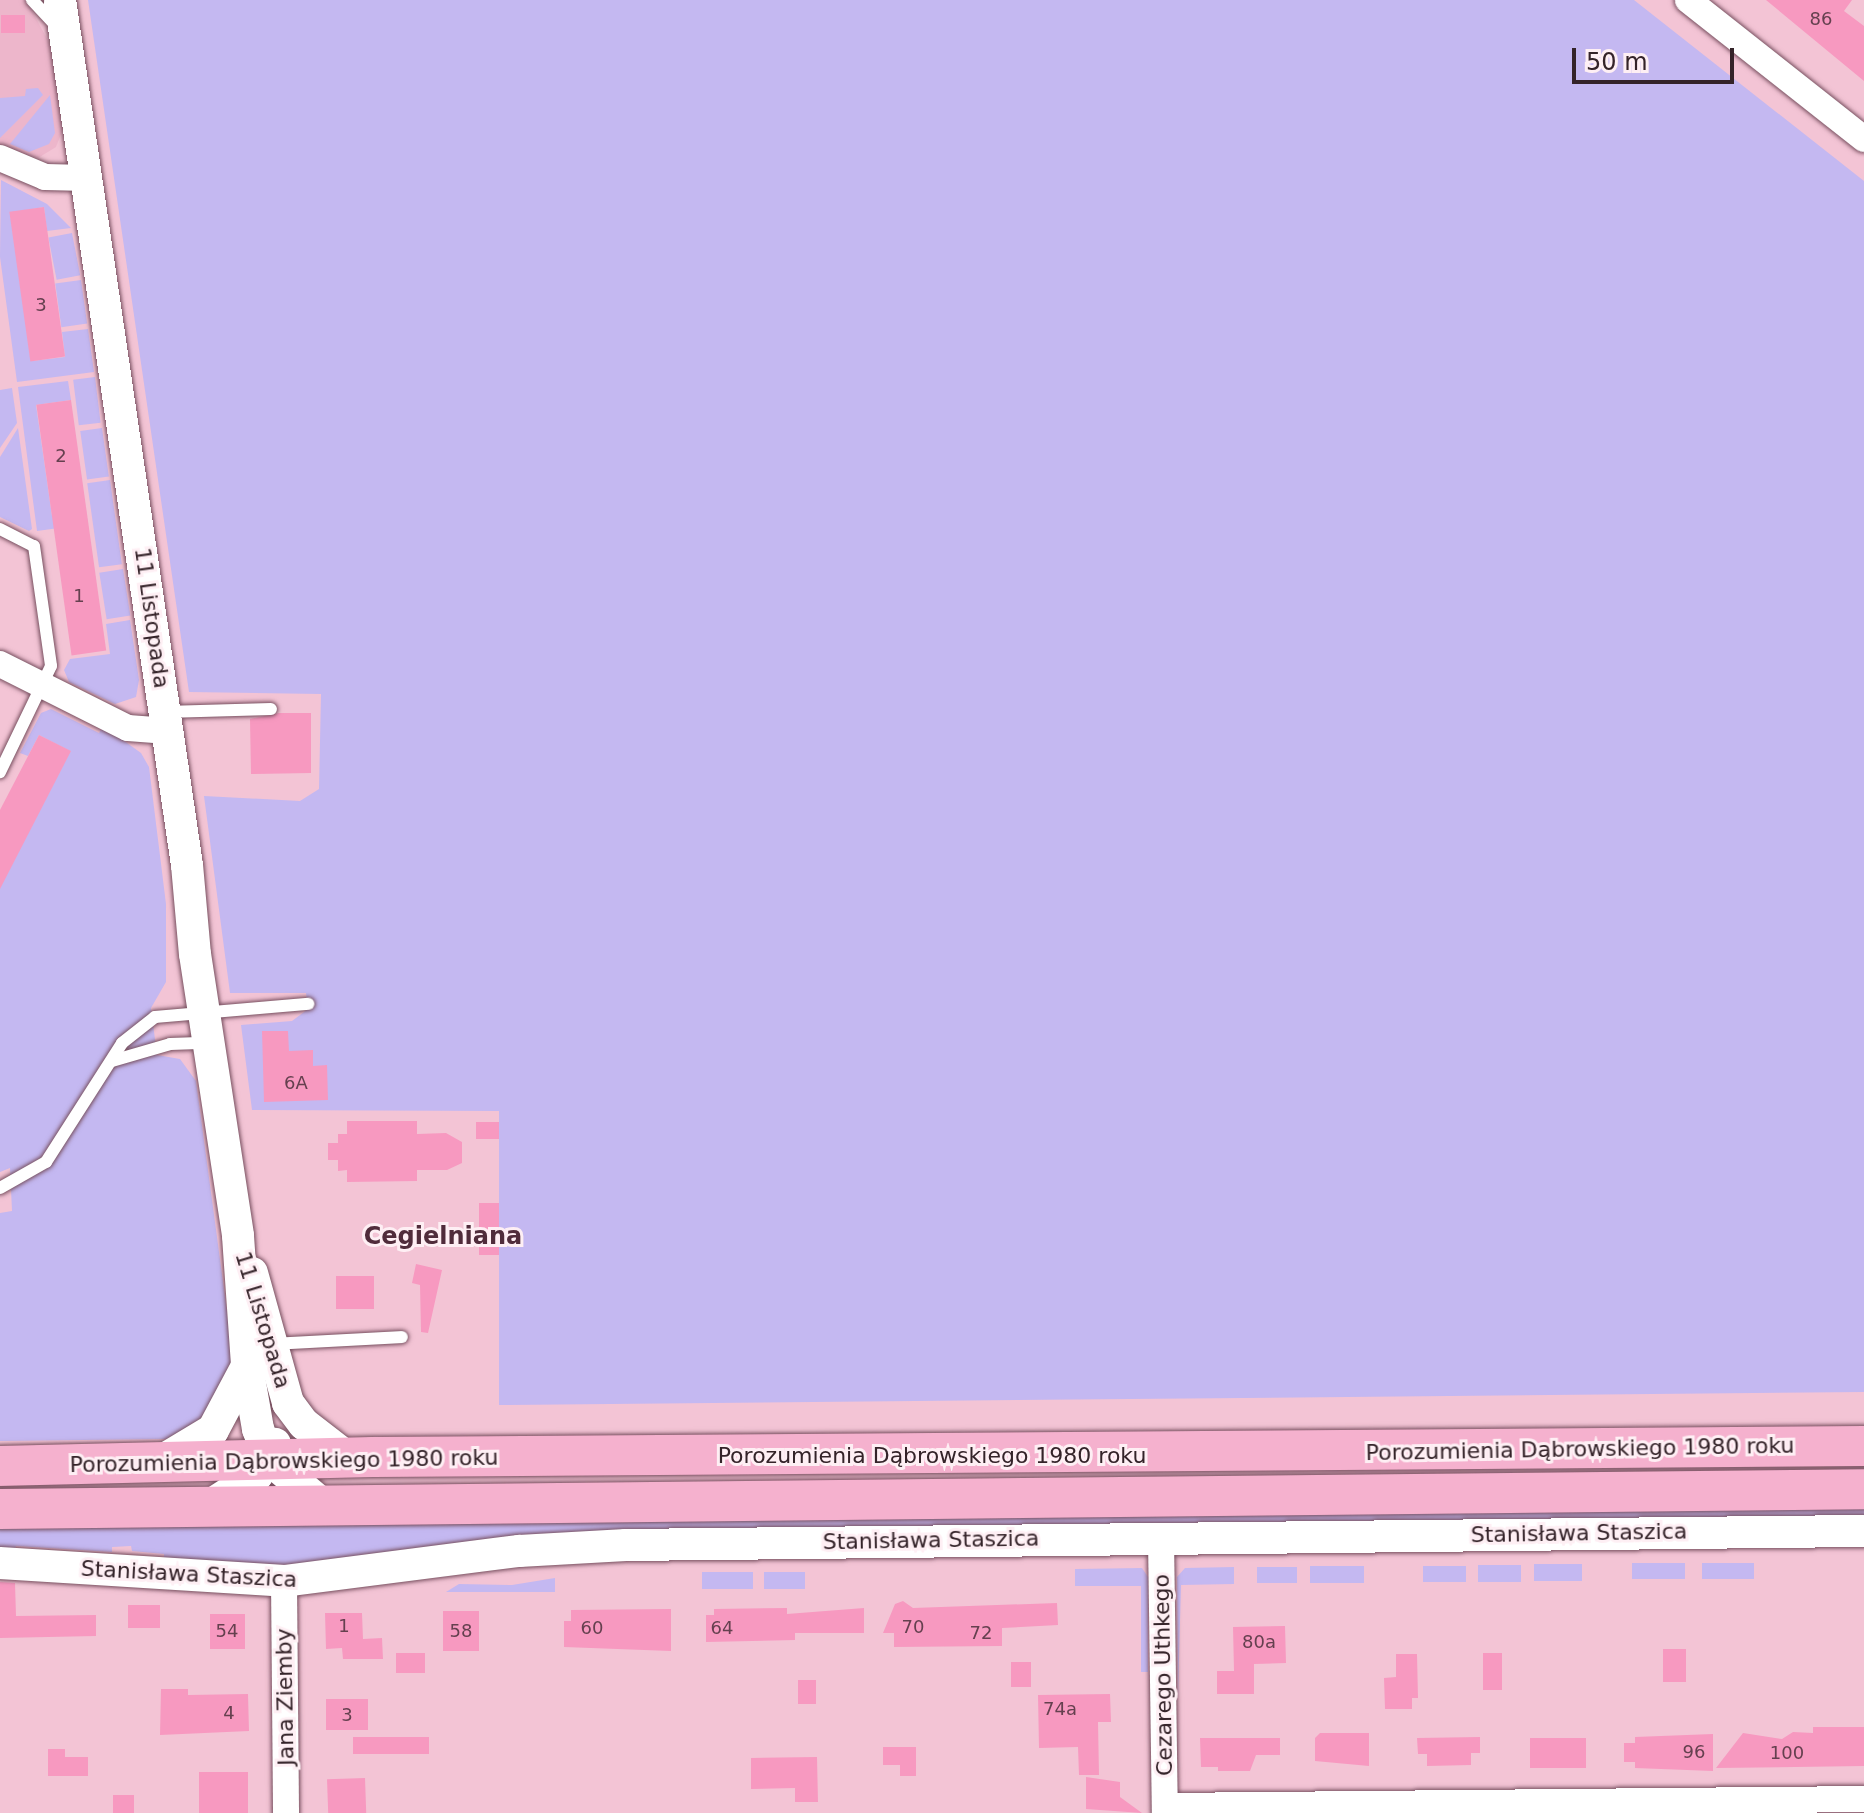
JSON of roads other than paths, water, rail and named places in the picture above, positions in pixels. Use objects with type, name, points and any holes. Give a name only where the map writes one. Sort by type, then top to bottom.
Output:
[{"type":"main road","name":"Porozumienia Dąbrowskiego 1980 roku","points":[[0,1466],[348,1458],[1864,1446]]},
{"type":"main road","name":"Porozumienia Dąbrowskiego 1980 roku","points":[[0,1509],[321,1503],[1864,1489]]},
{"type":"street","name":"11 Listopada","points":[[60,0],[167,722],[204,1010],[238,1236],[247,1366],[258,1429],[270,1460]]},
{"type":"street","points":[[1688,0],[1864,139]]},
{"type":"street","points":[[0,158],[45,177],[87,178]]},
{"type":"street","points":[[0,664],[128,728],[167,722]]},
{"type":"street","name":"11 Listopada","points":[[238,1236],[273,1344],[288,1403]]},
{"type":"street","points":[[158,1463],[213,1430],[247,1366]]},
{"type":"street","points":[[288,1403],[304,1424],[348,1458]]},
{"type":"street","points":[[209,1506],[247,1484],[270,1460],[288,1403]]},
{"type":"street","points":[[270,1460],[321,1503]]},
{"type":"street","name":"Stanisława Staszica","points":[[0,1563],[284,1581],[585,1547],[1864,1531]]},
{"type":"street","name":"Cezarego Uthkego","points":[[1161,1538],[1165,1810]]},
{"type":"street","name":"Jana Ziemby","points":[[284,1581],[286,1813]]},
{"type":"street","points":[[1165,1810],[1513,1808],[1864,1799]]},
{"type":"lane","points":[[32,0],[65,33]]},
{"type":"lane","points":[[0,529],[34,546],[51,666],[0,772]]},
{"type":"lane","points":[[167,722],[271,709]]},
{"type":"lane","points":[[0,1188],[46,1162],[136,1028],[155,1017],[204,1010],[308,1004]]},
{"type":"lane","points":[[112,1061],[170,1044],[209,1043]]},
{"type":"lane","points":[[273,1344],[402,1337]]},
{"type":"district","name":"Cegielniana","points":[[443,1237]]}]
